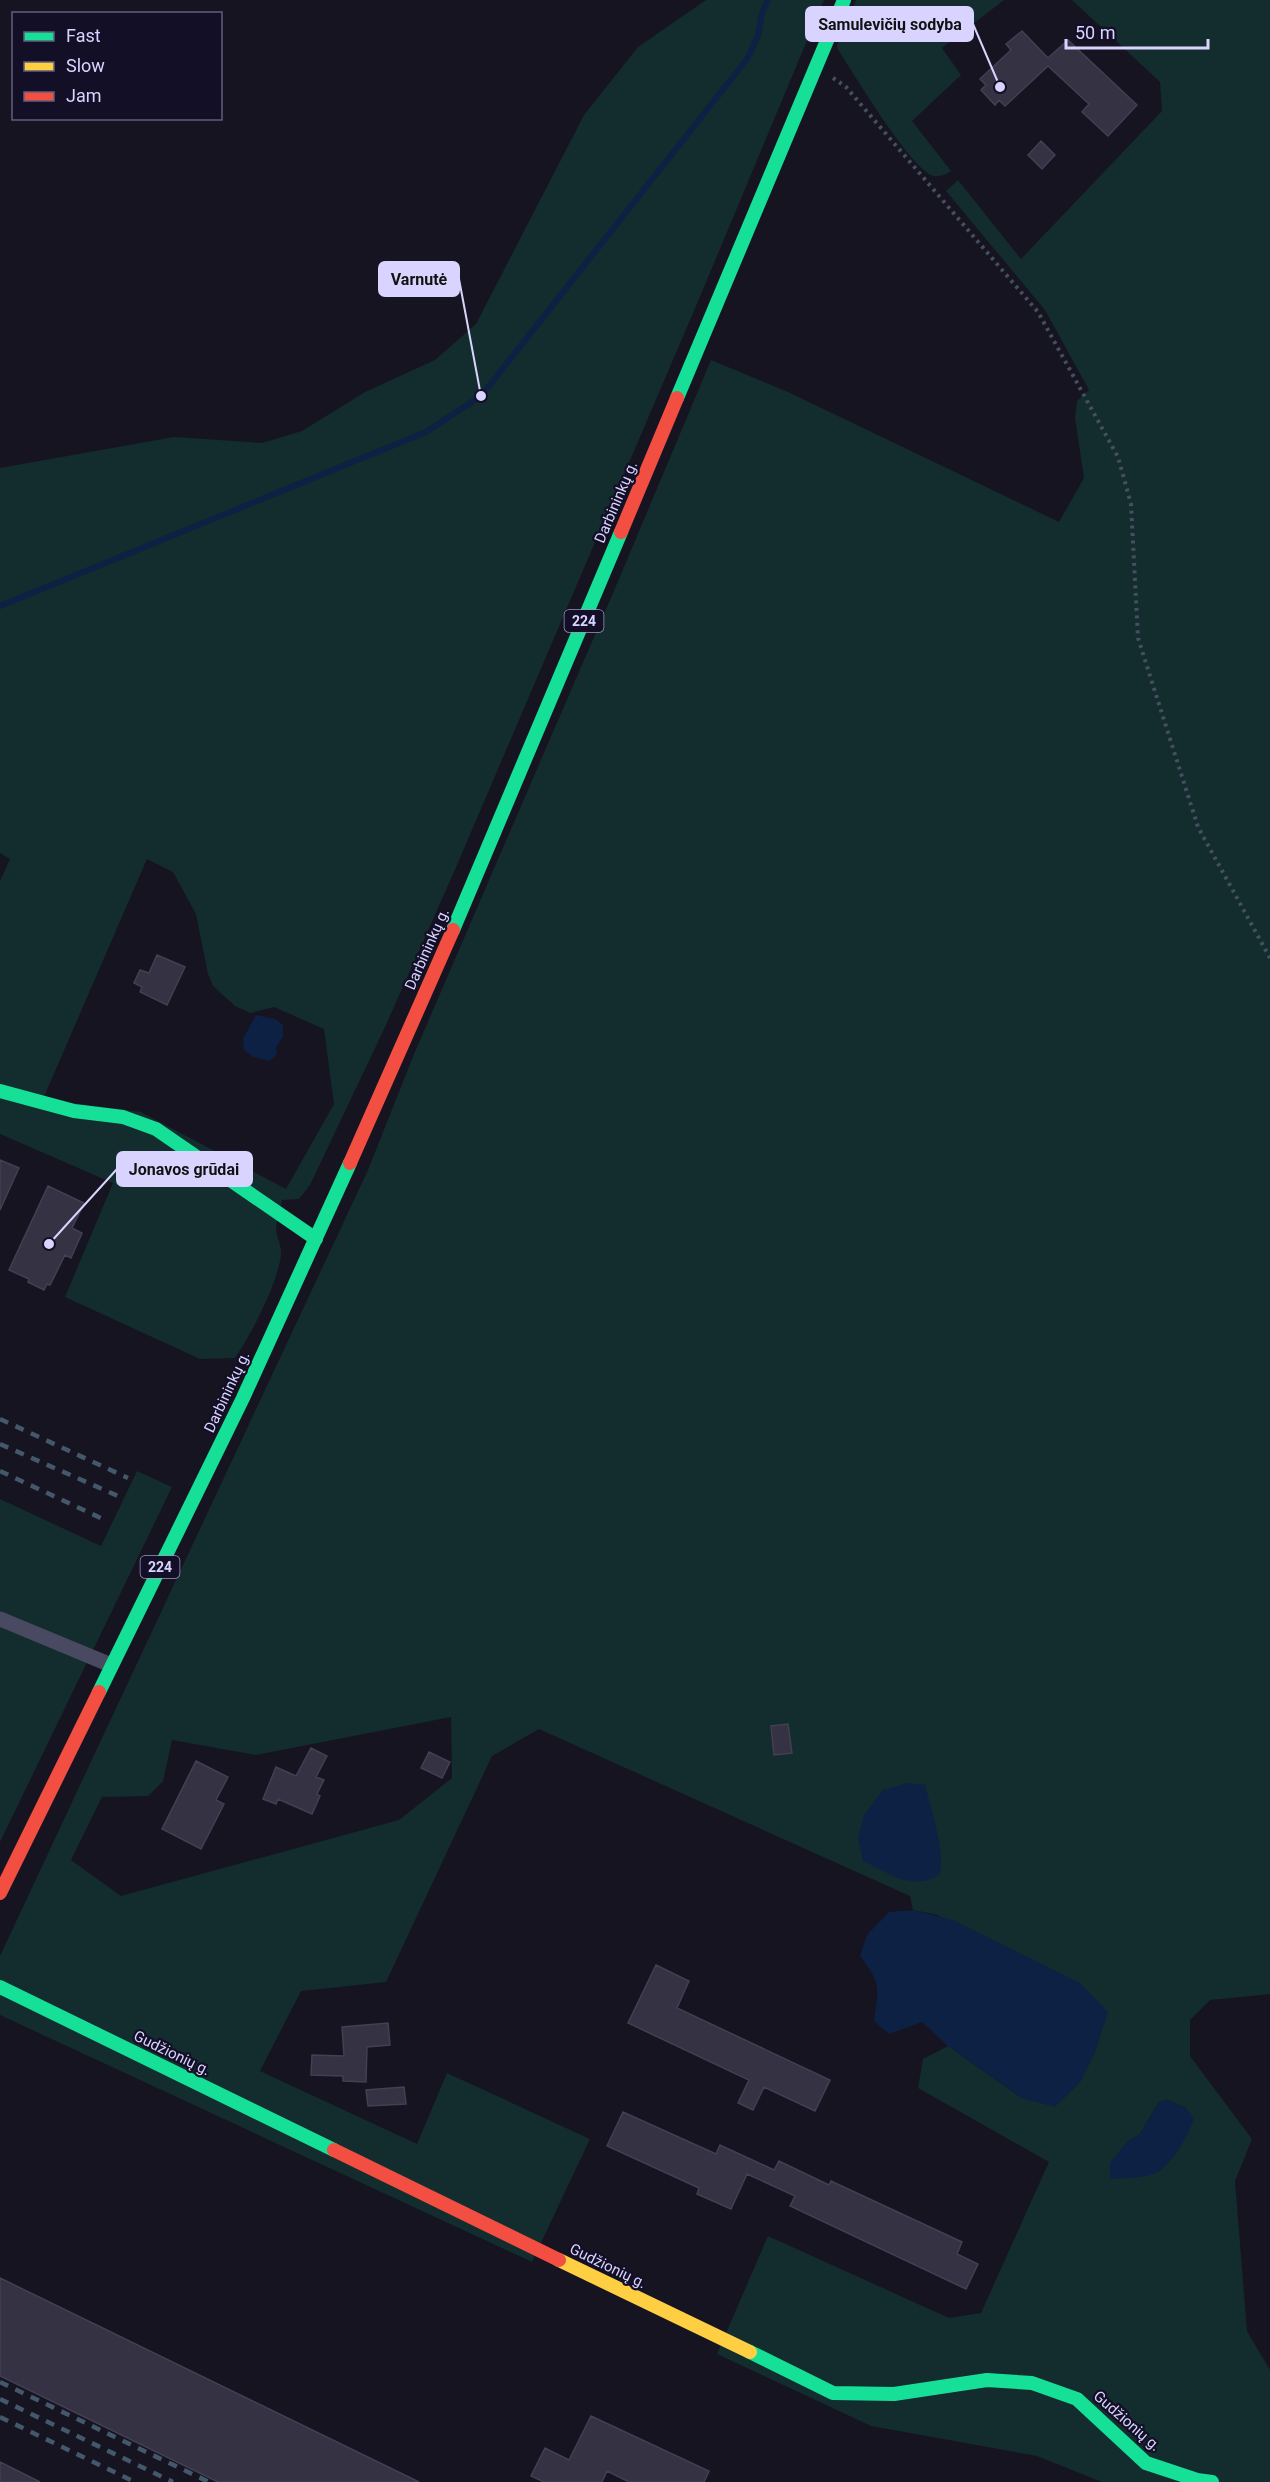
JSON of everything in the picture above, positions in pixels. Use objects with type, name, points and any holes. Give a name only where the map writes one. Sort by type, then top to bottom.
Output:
[{"type":"main road","name":"Darbininkų g.","points":[[0,1893],[243,1398],[316,1239],[475,881],[844,0]]},
{"type":"main road","points":[[0,1091],[74,1111],[123,1117],[156,1129],[316,1239]]},
{"type":"main road","name":"Gudžionių g.","points":[[0,1987],[833,2392],[894,2394],[987,2380],[1032,2383],[1077,2398],[1146,2463],[1197,2480],[1212,2482]]},
{"type":"street","points":[[0,1619],[111,1665]]},
{"type":"path","points":[[815,67],[846,87],[1038,312],[1118,457],[1131,504],[1138,638],[1198,827],[1270,958]]},
{"type":"green space","points":[[706,0],[824,0],[699,299],[454,872],[386,1025],[310,1185],[299,1199],[282,1200],[276,1228],[281,1248],[279,1267],[263,1308],[235,1358],[200,1359],[65,1297],[113,1183],[0,1134],[0,881],[10,859],[0,853],[0,468],[174,437],[262,443],[302,431],[365,392],[435,360],[476,324],[584,115],[638,47]],"holes":[[[147,859],[173,872],[196,914],[208,974],[213,986],[235,1006],[250,1013],[274,1007],[324,1029],[334,1104],[286,1189],[141,1112],[43,1099]]]},
{"type":"green space","points":[[856,0],[1004,0],[942,48],[961,75],[912,121],[951,171],[948,173],[934,176],[912,158],[883,119],[837,48],[839,35]]},
{"type":"green space","points":[[1072,0],[1270,0],[1270,1994],[1210,2000],[1190,2020],[1190,2056],[1252,2139],[1235,2181],[1247,2331],[1270,2370],[1270,2482],[1102,2482],[1037,2456],[871,2426],[717,2354],[768,2236],[949,2318],[981,2313],[1049,2162],[918,2088],[923,2059],[948,2046],[1022,2098],[1055,2106],[1080,2082],[1095,2052],[938,1915],[913,1910],[910,1896],[539,1729],[492,1756],[386,1982],[301,1991],[260,2071],[417,2144],[447,2073],[590,2139],[532,2262],[0,2015],[0,1956],[368,1170],[414,1054],[711,360],[788,392],[1059,522],[1084,478],[1075,418],[1077,401],[1089,390],[1045,310],[946,191],[958,180],[1021,259],[1162,111],[1160,82]],"holes":[[[451,1717],[452,1778],[399,1820],[121,1896],[71,1860],[102,1797],[148,1796],[163,1781],[172,1740],[256,1755]],[[1167,2100],[1186,2108],[1127,2142],[1140,2134],[1159,2102]]]},
{"type":"green space","points":[[137,1471],[172,1487],[0,1842],[0,1499],[101,1546]]},
{"type":"water","points":[[256,1015],[275,1019],[283,1025],[283,1037],[276,1047],[277,1054],[270,1061],[253,1057],[244,1050],[243,1039]]},
{"type":"water","points":[[908,1783],[925,1785],[941,1853],[940,1874],[920,1881],[901,1879],[863,1861],[858,1838],[864,1815],[883,1790]]},
{"type":"water","points":[[913,1910],[953,1920],[1080,1983],[1108,2012],[1095,2052],[1080,2082],[1055,2107],[1022,2098],[948,2046],[922,2022],[889,2034],[874,2021],[877,1986],[872,1973],[860,1956],[867,1935],[889,1912]]},
{"type":"water","points":[[1167,2100],[1186,2108],[1194,2119],[1176,2153],[1156,2173],[1137,2178],[1110,2179],[1110,2163],[1127,2142],[1140,2134],[1159,2102]]},
{"type":"building","points":[[1022,31],[1048,58],[1068,40],[1137,105],[1108,136],[1082,112],[1089,104],[1048,66],[1005,106],[999,100],[995,105],[981,90],[986,85],[980,79],[1011,50],[1006,44]]},
{"type":"building","points":[[1041,141],[1055,155],[1042,169],[1028,155]]},
{"type":"building","points":[[157,955],[185,967],[167,1005],[140,992],[142,987],[134,983],[140,970],[149,973]]},
{"type":"building","points":[[0,1160],[19,1168],[0,1210]]},
{"type":"building","points":[[48,1186],[84,1203],[72,1228],[82,1233],[71,1258],[65,1255],[50,1285],[47,1284],[44,1290],[28,1282],[29,1279],[9,1270]]},
{"type":"building","points":[[788,1724],[792,1753],[774,1755],[771,1726]]},
{"type":"building","points":[[311,1748],[327,1756],[316,1777],[324,1780],[317,1794],[320,1796],[312,1814],[278,1799],[276,1804],[263,1799],[276,1767],[296,1776]]},
{"type":"building","points":[[429,1752],[450,1762],[442,1778],[421,1768]]},
{"type":"building","points":[[196,1761],[228,1777],[216,1800],[224,1804],[201,1849],[162,1829]]},
{"type":"building","points":[[656,1965],[689,1981],[677,2008],[830,2080],[815,2111],[764,2087],[753,2110],[738,2103],[749,2080],[628,2023]]},
{"type":"building","points":[[388,2023],[390,2045],[367,2047],[366,2082],[343,2081],[343,2076],[311,2075],[312,2055],[344,2056],[342,2027]]},
{"type":"building","points":[[404,2087],[406,2104],[368,2106],[366,2090]]},
{"type":"building","points":[[623,2112],[716,2154],[720,2145],[774,2170],[779,2161],[829,2185],[831,2181],[962,2242],[957,2254],[978,2264],[966,2289],[790,2206],[795,2196],[747,2174],[731,2209],[697,2194],[699,2188],[607,2146]]},
{"type":"building","points":[[0,2278],[419,2482],[218,2482],[0,2376]]},
{"type":"building","points":[[591,2416],[709,2471],[704,2482],[629,2482],[607,2471],[602,2482],[544,2482],[531,2476],[545,2448],[569,2460]]},
{"type":"building","points":[[0,2462],[40,2482],[0,2482]]},
{"type":"waterway","points":[[0,606],[426,432],[481,396],[747,59],[758,36],[762,13],[768,0]]},
{"type":"railway","points":[[0,1419],[128,1478]]},
{"type":"railway","points":[[0,1444],[118,1496]]},
{"type":"railway","points":[[0,1471],[105,1520]]},
{"type":"railway","points":[[0,2382],[209,2482]]},
{"type":"railway","points":[[0,2399],[173,2482]]},
{"type":"railway","points":[[0,2417],[135,2482]]},
{"type":"traffic: fast","points":[[677,398],[844,0]]},
{"type":"traffic: fast","points":[[453,930],[621,532]]},
{"type":"traffic: fast","points":[[0,1091],[74,1111],[123,1117],[156,1129],[316,1239]]},
{"type":"traffic: fast","points":[[99,1692],[243,1398],[350,1163]]},
{"type":"traffic: fast","points":[[0,1987],[334,2150]]},
{"type":"traffic: fast","points":[[750,2352],[833,2393],[894,2394],[987,2380],[1032,2383],[1077,2399],[1146,2463],[1197,2480],[1212,2482]]},
{"type":"traffic: slow","points":[[559,2260],[750,2352]]},
{"type":"traffic: jam","points":[[621,532],[677,398]]},
{"type":"traffic: jam","points":[[350,1163],[453,930]]},
{"type":"traffic: jam","points":[[0,1893],[99,1692]]},
{"type":"traffic: jam","points":[[334,2150],[559,2260]]},
{"type":"place","name":"Samulevičių sodyba","points":[[1000,87]]},
{"type":"place","name":"Varnutė","points":[[481,396]]},
{"type":"place","name":"Jonavos grūdai","points":[[49,1244]]}]
